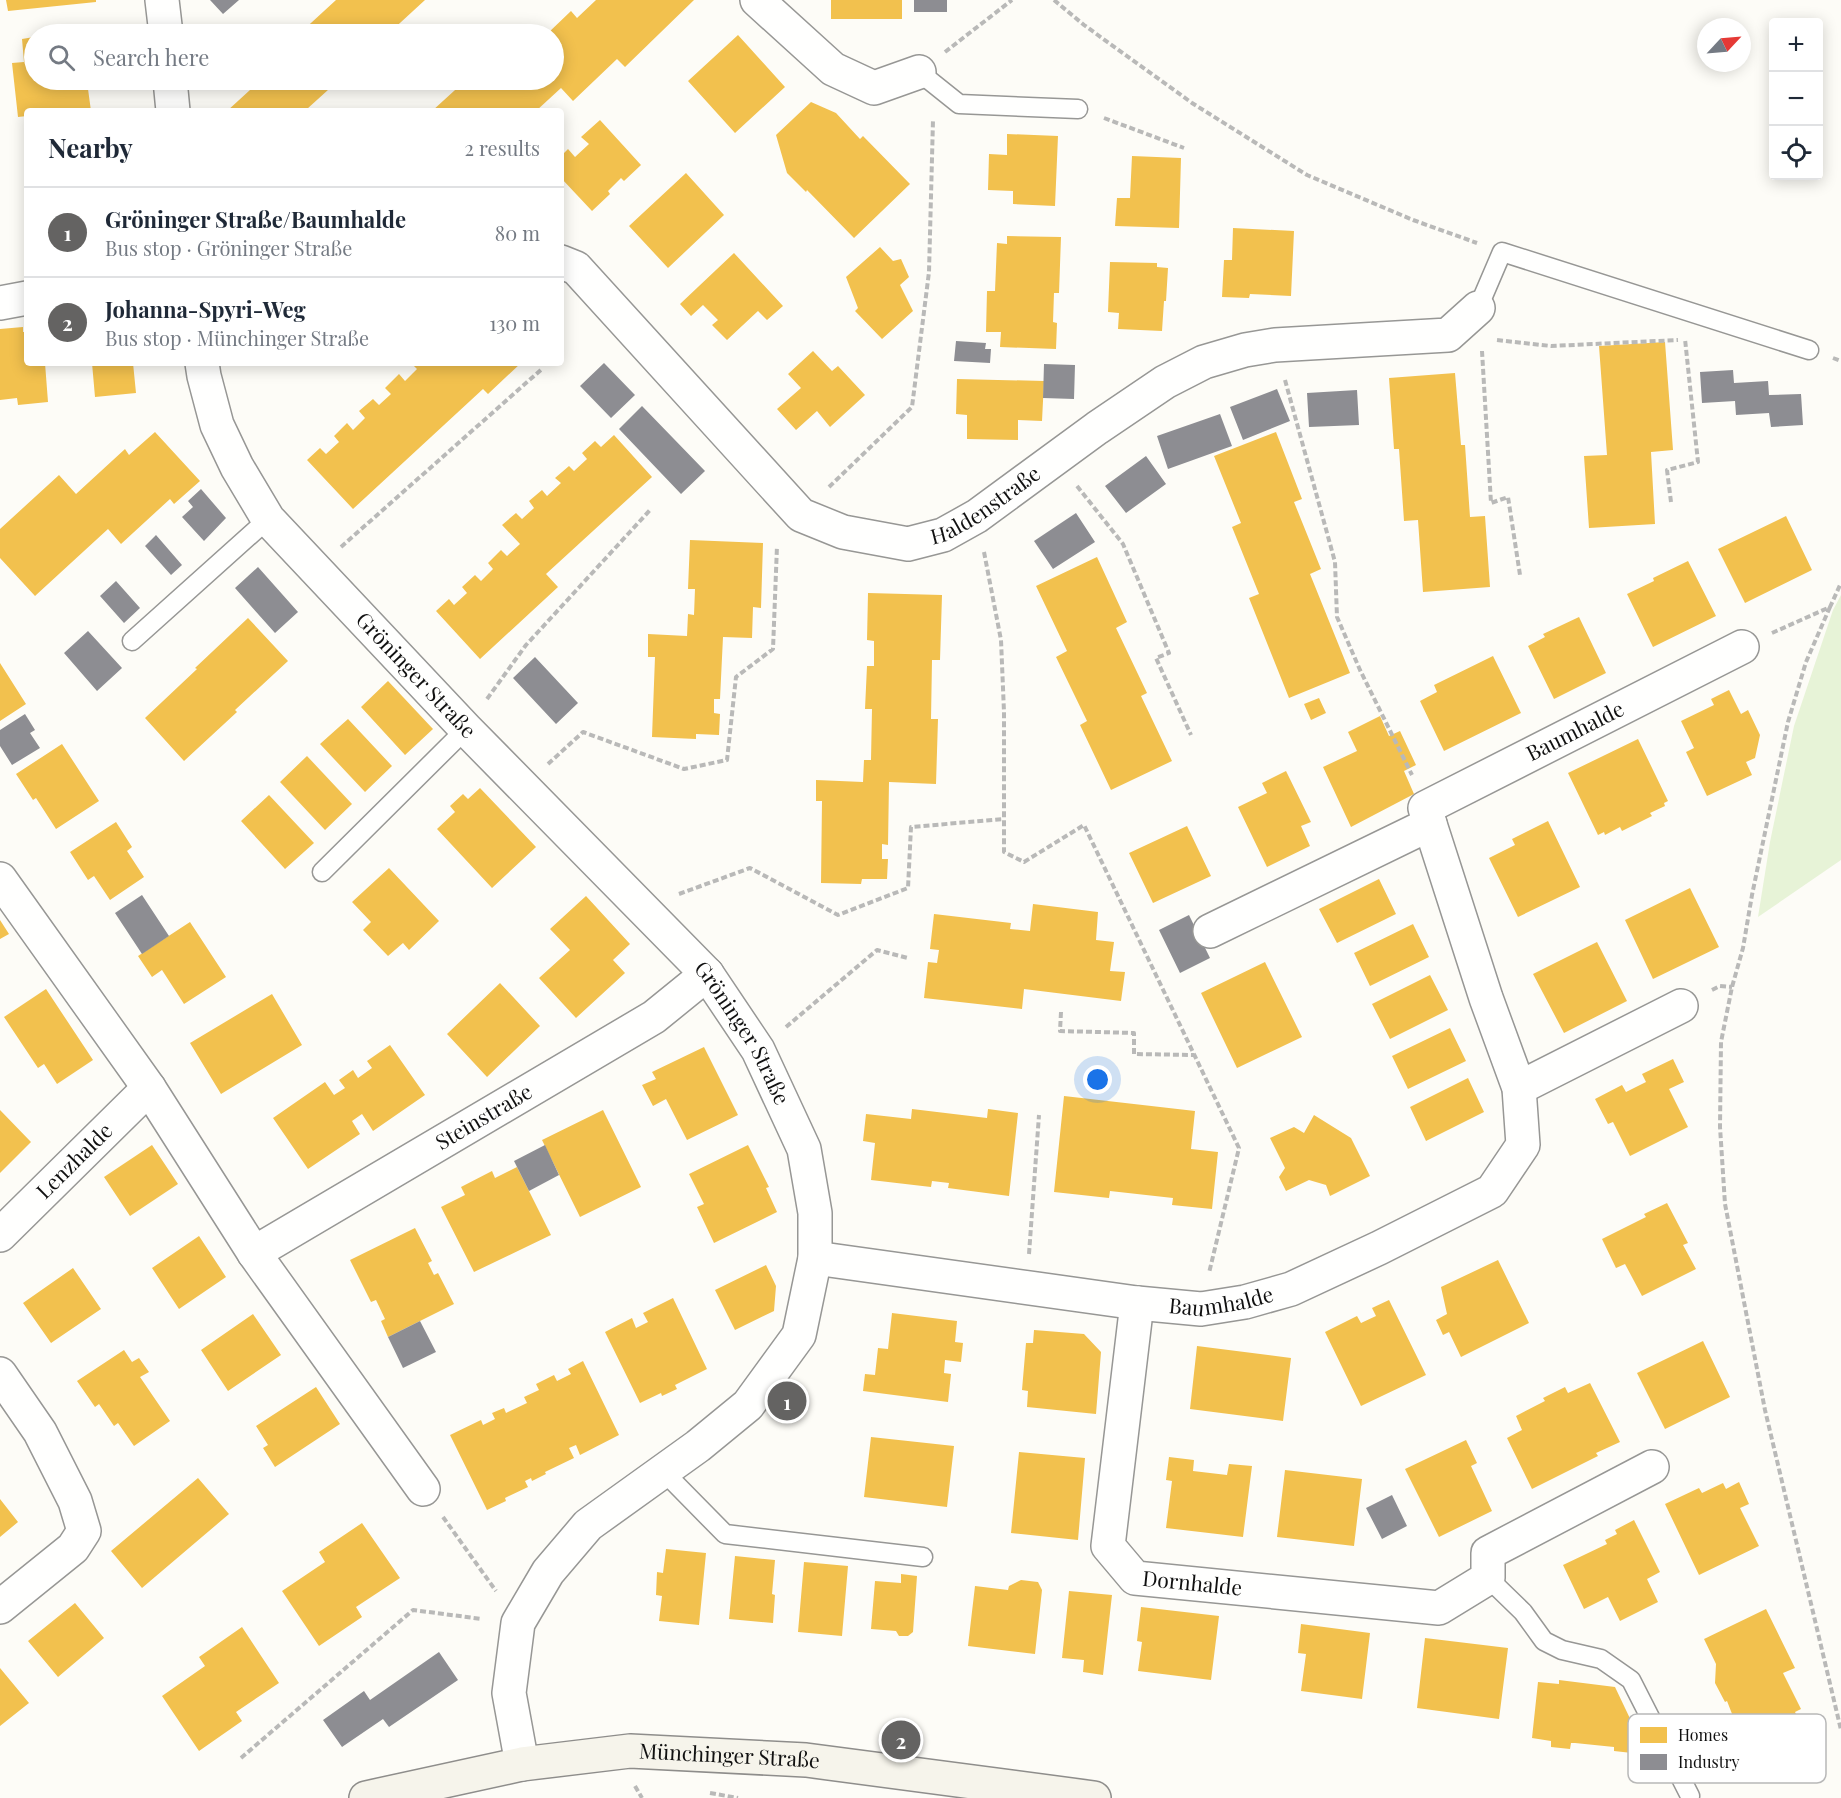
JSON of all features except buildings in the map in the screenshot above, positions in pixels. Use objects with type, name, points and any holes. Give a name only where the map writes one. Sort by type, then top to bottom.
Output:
[{"type":"main road","name":"Münchinger Straße","points":[[366,1798],[522,1764],[630,1751],[806,1760],[1094,1798]]},
{"type":"street","points":[[162,0],[165,24]]},
{"type":"street","points":[[757,0],[833,69],[874,88],[919,72]]},
{"type":"street","points":[[171,90],[173,108]]},
{"type":"street","name":"Haldenstraße","points":[[564,263],[576,268],[801,515],[843,532],[908,544],[943,535],[977,516],[1165,382],[1204,362],[1245,350],[1275,345],[1448,335]]},
{"type":"street","points":[[0,303],[24,299]]},
{"type":"street","points":[[1448,335],[1479,324]]},
{"type":"street","name":"Gröninger Straße","points":[[202,366],[217,425],[237,467],[268,519],[466,729],[707,974],[758,1050],[804,1149],[815,1213],[815,1258],[799,1335],[748,1405],[664,1472],[588,1525],[549,1572],[518,1623],[509,1693],[522,1764]]},
{"type":"street","name":"Baumhalde","points":[[1210,931],[1742,648]]},
{"type":"street","name":"Baumhalde","points":[[815,1258],[1137,1303],[1201,1309],[1245,1302],[1291,1289],[1492,1191],[1523,1145],[1519,1088],[1486,998],[1427,816]]},
{"type":"street","points":[[0,879],[148,1088],[254,1252],[423,1489]]},
{"type":"street","name":"Steinstraße","points":[[254,1252],[654,1017],[707,974]]},
{"type":"street","points":[[1519,1088],[1681,1006]]},
{"type":"street","name":"Lenzhalde","points":[[0,1235],[148,1088]]},
{"type":"street","name":"Dornhalde","points":[[1137,1303],[1108,1546],[1135,1578],[1439,1608],[1488,1578]]},
{"type":"street","points":[[0,1374],[40,1432],[75,1501],[84,1531],[72,1548],[0,1607]]},
{"type":"street","points":[[1488,1578],[1488,1553],[1652,1467]]},
{"type":"lane","points":[[919,72],[959,104],[1078,109]]},
{"type":"lane","points":[[1479,324],[1502,252],[1809,350]]},
{"type":"lane","points":[[132,641],[268,519]]},
{"type":"lane","points":[[322,872],[466,729]]},
{"type":"lane","points":[[664,1472],[725,1533],[923,1557]]},
{"type":"lane","points":[[1488,1578],[1523,1612],[1544,1641],[1562,1650],[1601,1659],[1631,1680],[1648,1714]]},
{"type":"lane","points":[[1683,1783],[1690,1796]]},
{"type":"path","points":[[801,515],[912,407],[929,272],[934,124],[919,72],[1012,0]]},
{"type":"path","points":[[1054,0],[1084,25],[1192,103],[1307,174],[1413,220],[1502,252]]},
{"type":"path","points":[[1078,109],[1184,148]]},
{"type":"path","points":[[1448,335],[1479,324],[1551,346],[1685,339],[1698,462],[1667,470],[1671,502]]},
{"type":"path","points":[[1479,324],[1491,502],[1508,497],[1520,575]]},
{"type":"path","points":[[1275,345],[1335,562],[1337,617],[1360,670],[1418,786],[1427,816]]},
{"type":"path","points":[[315,569],[543,368]]},
{"type":"path","points":[[1056,459],[1123,544],[1169,652],[1156,658],[1191,735]]},
{"type":"path","points":[[466,729],[526,645],[651,509]]},
{"type":"path","points":[[977,516],[1001,640],[1004,712],[1004,852],[1024,862],[1084,825],[1239,1148],[1201,1309]]},
{"type":"path","points":[[524,787],[583,732],[684,769],[727,760],[736,677],[773,649],[777,546]]},
{"type":"path","points":[[1841,583],[1806,662],[1788,722],[1743,948],[1732,987],[1721,1042],[1720,1127],[1725,1204],[1765,1410],[1841,1730]]},
{"type":"path","points":[[1742,648],[1830,607]]},
{"type":"path","points":[[641,907],[750,868],[838,915],[908,888],[911,827],[1004,819]]},
{"type":"path","points":[[758,1050],[877,950],[908,958]]},
{"type":"path","points":[[1061,1012],[1060,1031],[1134,1033],[1134,1054],[1194,1055]]},
{"type":"path","points":[[1027,1287],[1039,1115]]},
{"type":"path","points":[[423,1489],[518,1623]]},
{"type":"path","points":[[241,1758],[413,1610],[518,1623]]},
{"type":"green space","points":[[1841,595],[1841,860],[1758,917],[1770,842],[1794,726],[1833,610]]},
{"type":"place","name":"Gröninger Straße/Baumhalde","points":[[787,1401]]},
{"type":"place","name":"Johanna-Spyri-Weg","points":[[901,1740]]}]
